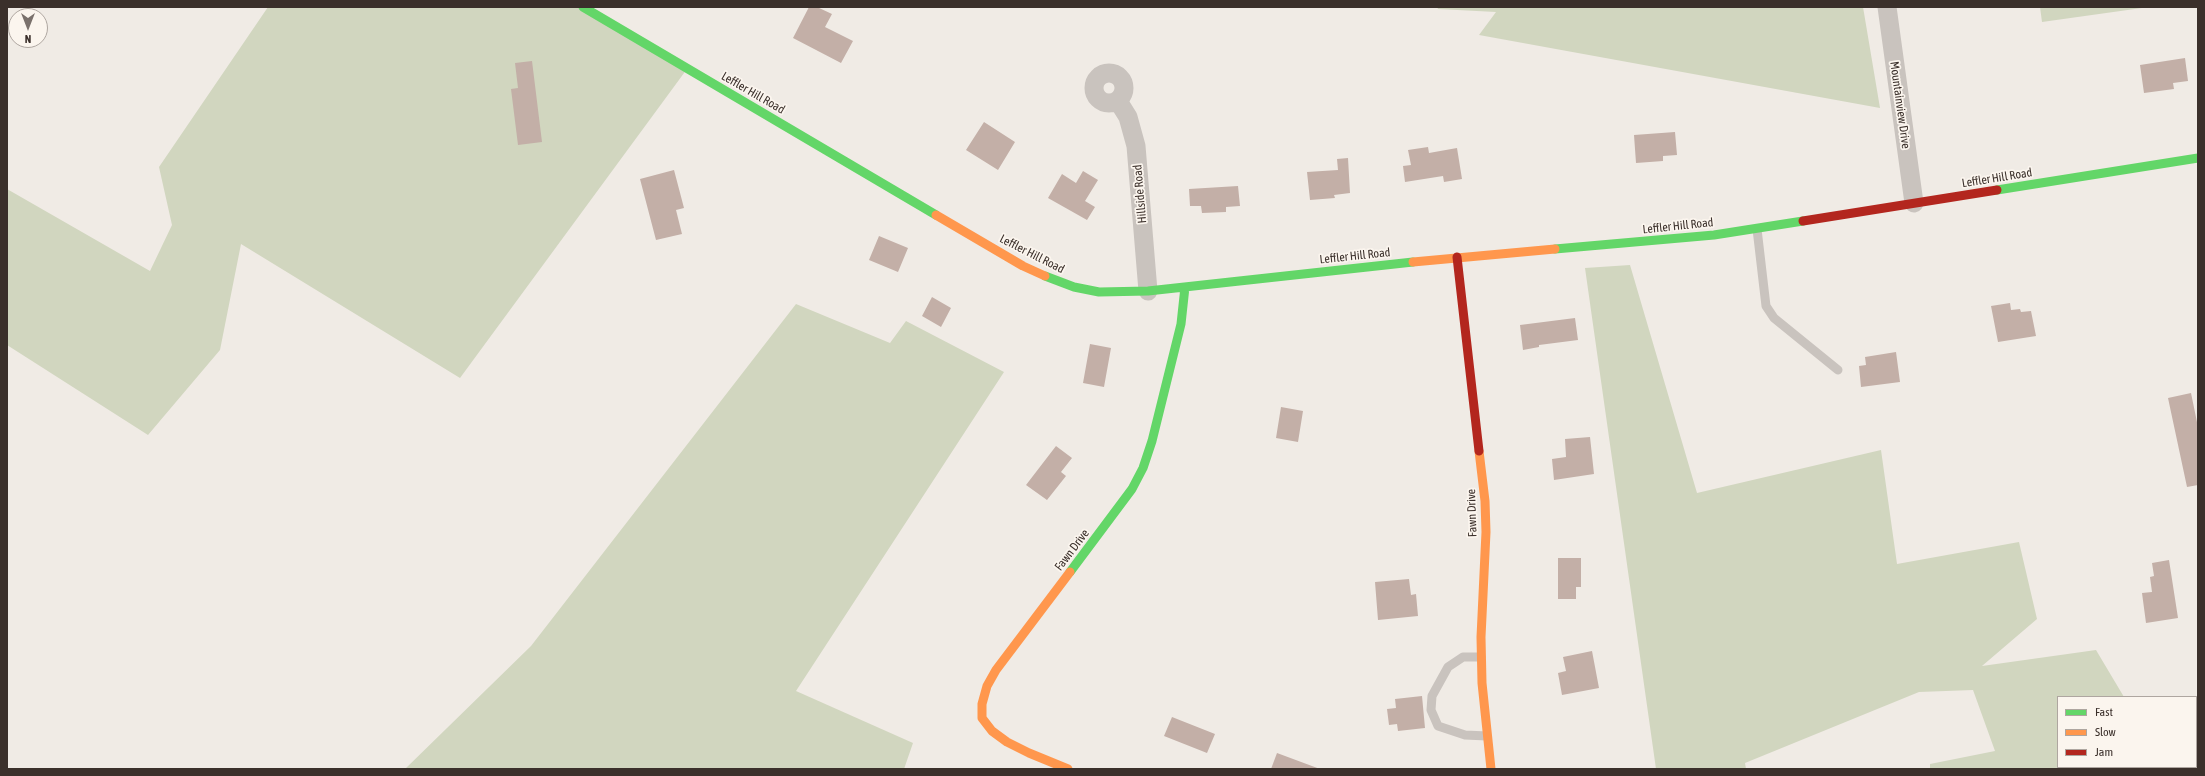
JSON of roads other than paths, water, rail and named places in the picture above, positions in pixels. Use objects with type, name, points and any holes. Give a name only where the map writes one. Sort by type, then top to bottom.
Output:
[{"type":"street","name":"Leffler Hill Road","points":[[583,7],[1023,266],[1049,278],[1080,288],[1099,292],[1148,291],[1457,257],[1657,241],[1757,229],[2198,158]]},
{"type":"street","name":"Mountainview Drive","points":[[1887,7],[1914,203]]},
{"type":"street","name":"Hillside Road","points":[[1118,101],[1128,117],[1136,146],[1148,291]]},
{"type":"street","name":"Fawn Drive","points":[[1457,257],[1484,500],[1486,532],[1481,657],[1491,769]]},
{"type":"street","name":"Fawn Drive","points":[[1068,769],[1007,742],[992,731],[982,718],[982,704],[987,686],[996,670],[1114,514],[1132,489],[1143,468],[1152,441],[1181,324],[1185,287]]},
{"type":"lane","points":[[1757,229],[1766,306],[1774,318],[1838,370]]},
{"type":"lane","points":[[1481,657],[1463,657],[1448,667],[1432,696],[1431,710],[1438,726],[1465,735],[1487,736]]}]
